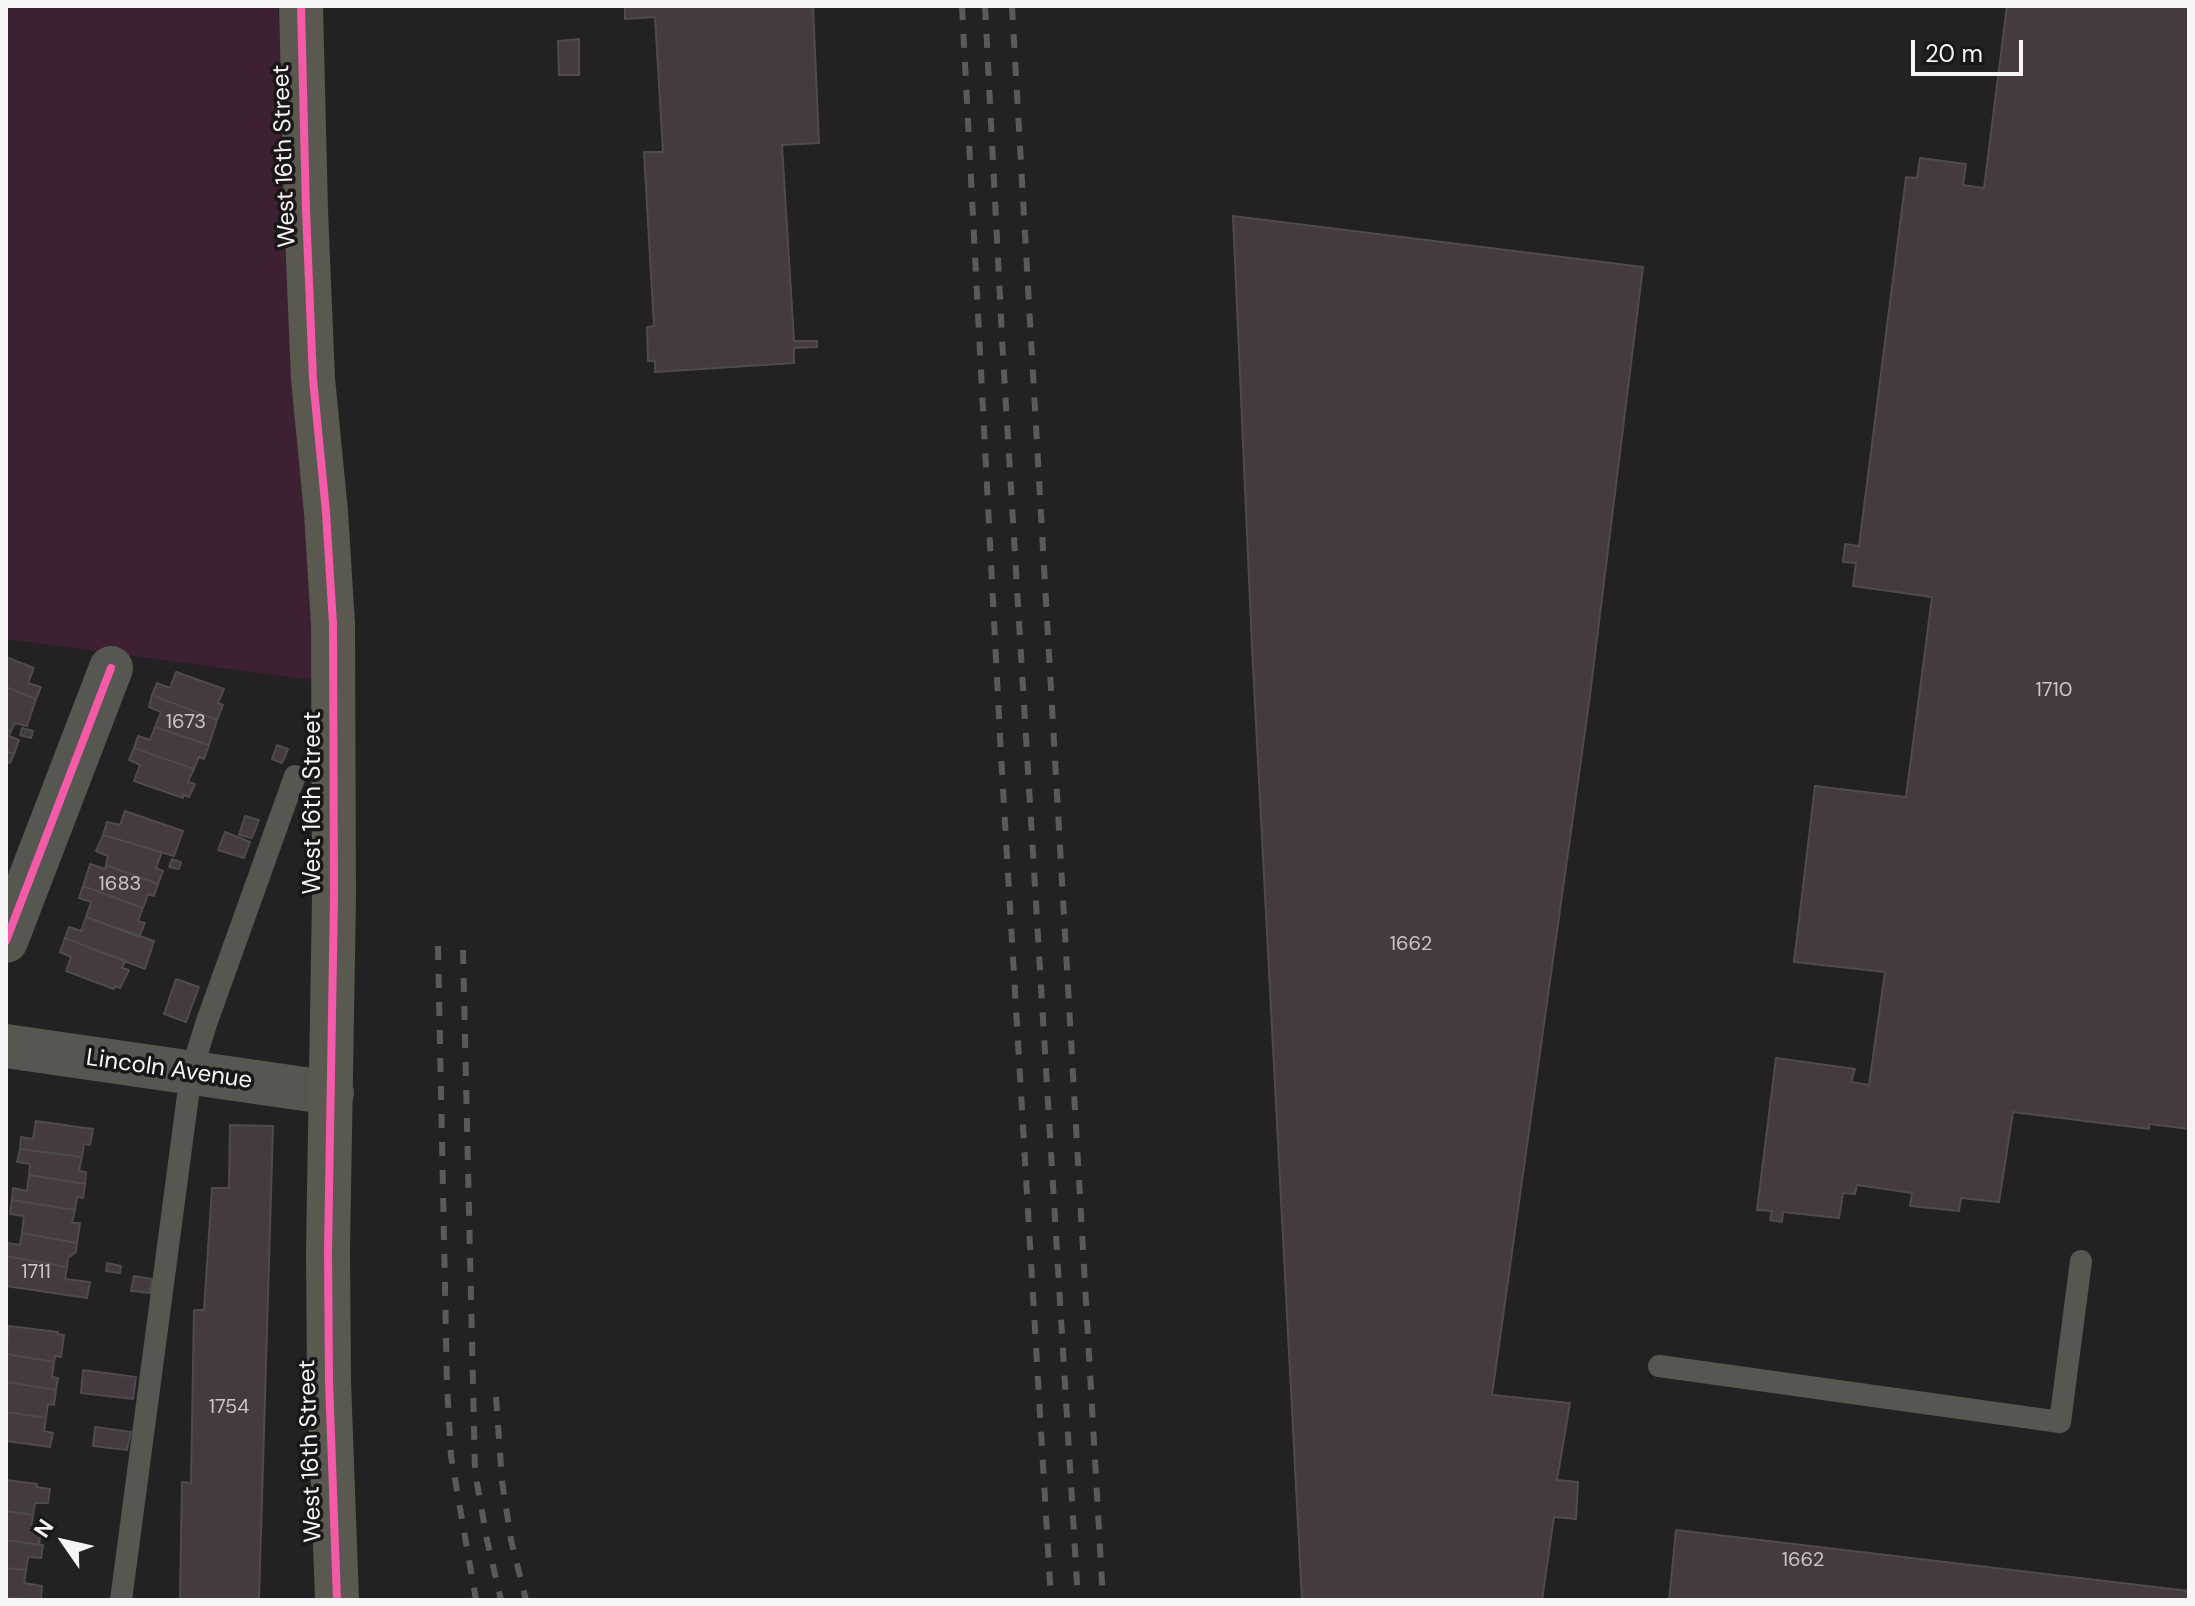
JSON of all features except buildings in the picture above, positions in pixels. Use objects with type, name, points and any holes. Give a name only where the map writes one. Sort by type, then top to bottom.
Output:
[{"type":"street","name":"West 16th Street","points":[[301,6],[313,364],[333,624],[334,897],[328,1250],[337,1600]]},
{"type":"street","points":[[6,941],[111,668]]},
{"type":"street","name":"Lincoln Avenue","points":[[6,1046],[332,1093]]},
{"type":"lane","points":[[121,1600],[191,1073],[295,776]]},
{"type":"lane","points":[[1659,1366],[2060,1422],[2081,1261]]},
{"type":"shaded area","points":[[6,6],[278,6],[290,325],[311,585],[312,680],[6,639]]},
{"type":"railway","points":[[962,6],[1001,755],[1051,1600]]},
{"type":"railway","points":[[985,6],[1003,356],[1078,1600]]},
{"type":"railway","points":[[1012,6],[1103,1600]]},
{"type":"railway","points":[[438,946],[451,1456],[476,1600]]},
{"type":"railway","points":[[463,950],[475,1472],[501,1600]]},
{"type":"railway","points":[[496,1397],[502,1481],[511,1540],[526,1600]]},
{"type":"cycle path","points":[[301,6],[313,379],[333,624],[334,897],[328,1250],[337,1600]]},
{"type":"cycle path","points":[[6,941],[111,668]]}]
